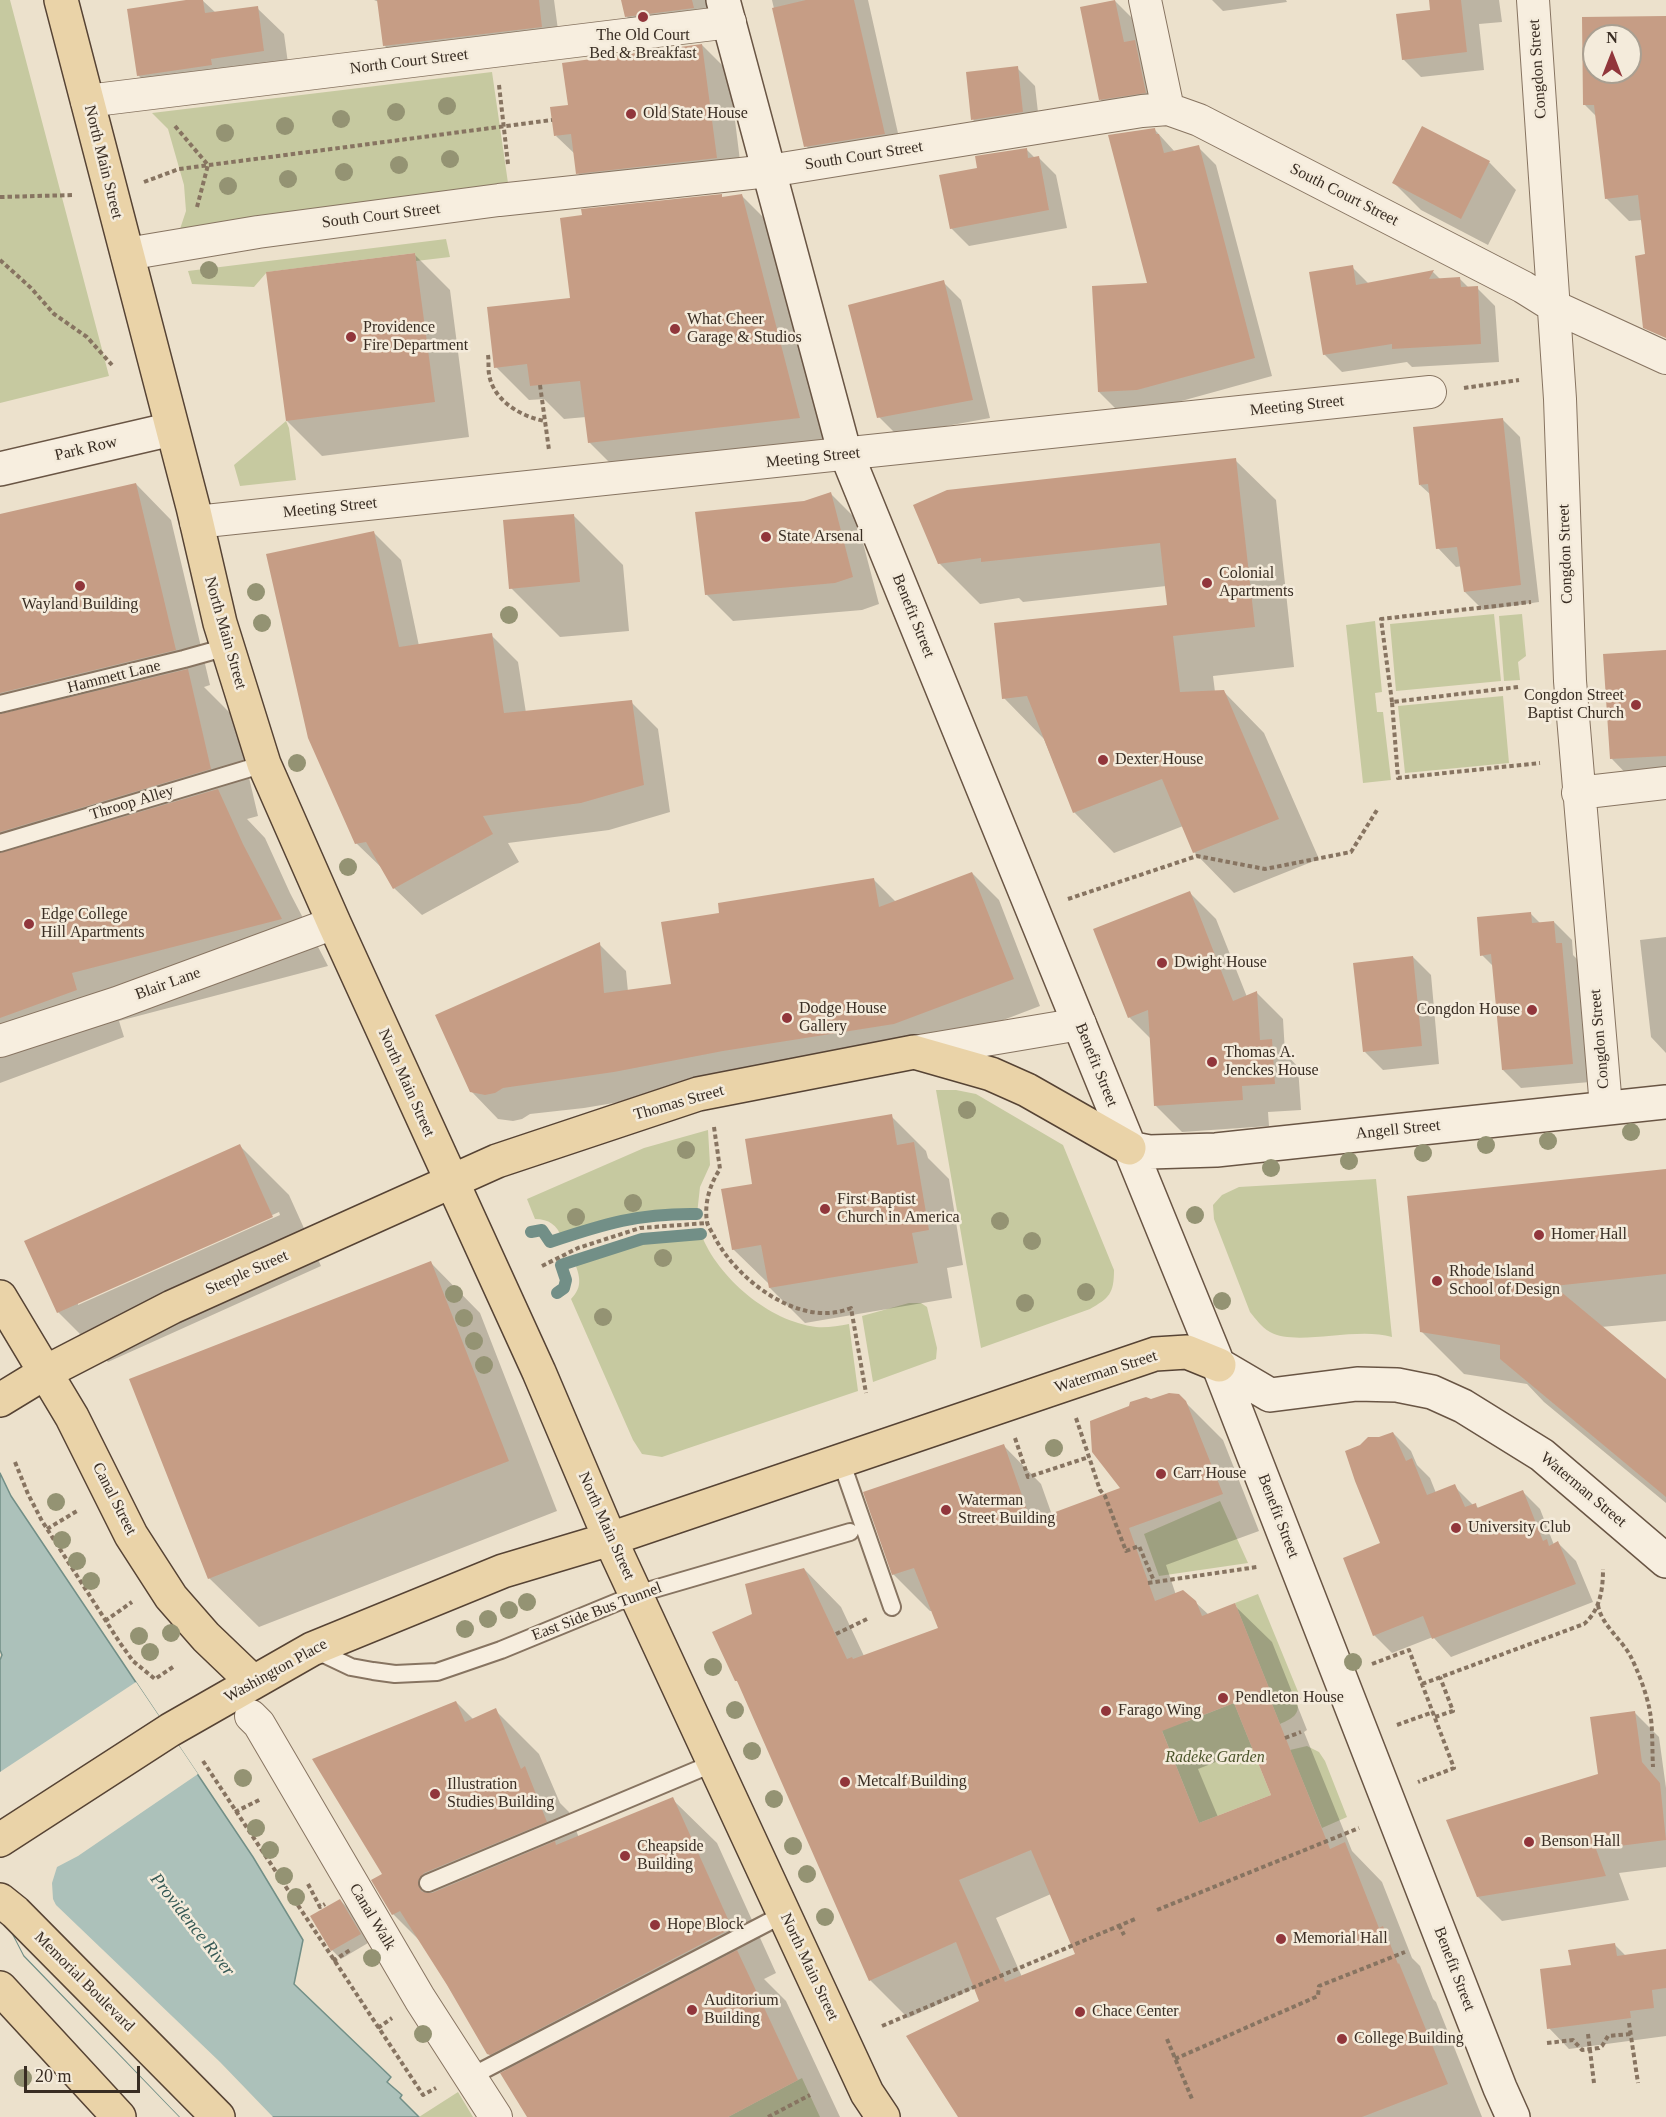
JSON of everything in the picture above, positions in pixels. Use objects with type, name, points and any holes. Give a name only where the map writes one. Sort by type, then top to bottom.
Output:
[{"type":"main road","name":"North Main Street","points":[[61,0],[227,647],[264,764],[538,1372],[610,1539],[867,2093],[884,2117]]},
{"type":"main road","name":"Thomas Street","points":[[452,1182],[497,1161],[698,1094],[914,1052],[991,1074],[1027,1090],[1129,1149]]},
{"type":"main road","name":"Steeple Street","points":[[0,1400],[46,1372],[224,1283],[452,1182]]},
{"type":"main road","name":"Canal Street","points":[[0,1297],[72,1417],[131,1535],[171,1598],[206,1637],[253,1682]]},
{"type":"main road","name":"Waterman Street","points":[[610,1539],[1155,1354],[1187,1352],[1219,1365]]},
{"type":"main road","name":"Washington Place","points":[[0,1840],[170,1730],[312,1649],[503,1571],[610,1539]]},
{"type":"main road","name":"Memorial Boulevard","points":[[0,1900],[15,1912],[218,2117]]},
{"type":"main road","points":[[0,1988],[119,2117]]},
{"type":"street","points":[[1146,0],[1168,109]]},
{"type":"street","name":"Congdon Street","points":[[1533,0],[1560,399],[1570,681],[1606,1107]]},
{"type":"street","name":"North Court Street","points":[[87,101],[495,51],[727,11]]},
{"type":"street","name":"Benefit Street","points":[[727,11],[836,425],[846,454],[1219,1365],[1495,2078],[1513,2117]]},
{"type":"street","name":"South Court Street","points":[[127,254],[258,232],[512,199],[769,171],[1142,111],[1168,109],[1199,120],[1523,287],[1555,307]]},
{"type":"street","points":[[1555,307],[1666,358]]},
{"type":"street","name":"Meeting Street","points":[[196,522],[1430,392]]},
{"type":"street","name":"Park Row","points":[[0,469],[172,429]]},
{"type":"street","points":[[1578,793],[1666,783]]},
{"type":"street","name":"Blair Lane","points":[[0,1041],[117,1003],[334,923]]},
{"type":"street","name":"Thomas Street","points":[[914,1052],[1080,1024]]},
{"type":"street","name":"Angell Street","points":[[1129,1149],[1149,1152],[1216,1150],[1666,1102]]},
{"type":"street","name":"Waterman Street","points":[[1219,1365],[1270,1395],[1357,1384],[1397,1385],[1432,1392],[1452,1401],[1542,1455],[1666,1561]]},
{"type":"street","name":"Canal Walk","points":[[251,1716],[259,1724],[420,1999],[496,2117]]},
{"type":"lane","name":"Hammett Lane","points":[[0,704],[184,660],[227,647]]},
{"type":"lane","name":"Throop Alley","points":[[0,843],[264,764]]},
{"type":"lane","points":[[841,1461],[892,1606]]},
{"type":"lane","name":"East Side Bus Tunnel","points":[[312,1649],[351,1666],[373,1671],[395,1674],[437,1672],[501,1650],[637,1594],[850,1532]]},
{"type":"lane","points":[[429,1883],[714,1763]]},
{"type":"lane","points":[[470,2078],[784,1914]]},
{"type":"path","points":[[495,51],[512,199]]},
{"type":"path","points":[[140,183],[178,169],[552,120]]},
{"type":"path","points":[[174,125],[208,165]]},
{"type":"path","points":[[187,244],[208,165]]},
{"type":"path","points":[[0,197],[76,195]]},
{"type":"path","points":[[0,260],[31,288],[54,314],[87,337],[112,365]]},
{"type":"path","points":[[488,355],[489,376],[504,401],[529,418],[545,421]]},
{"type":"path","points":[[1430,392],[1519,380]]},
{"type":"path","points":[[540,385],[550,454]]},
{"type":"path","points":[[1530,602],[1381,620],[1392,702],[1398,778],[1547,762]]},
{"type":"path","points":[[1392,702],[1518,687]]},
{"type":"path","points":[[1034,910],[1197,856],[1265,868],[1351,852],[1377,810]]},
{"type":"path","points":[[713,1123],[720,1169],[712,1181],[707,1203],[707,1223],[724,1255],[751,1281],[787,1305],[809,1312],[839,1313],[851,1308],[866,1393]]},
{"type":"path","points":[[542,1266],[578,1248],[640,1228],[707,1223]]},
{"type":"path","points":[[1074,1412],[1100,1490],[1105,1496],[1126,1551],[1139,1546],[1154,1581]]},
{"type":"path","points":[[1013,1432],[1028,1478],[1089,1458]]},
{"type":"path","points":[[15,1462],[28,1494],[47,1529],[133,1661],[155,1679],[173,1667]]},
{"type":"path","points":[[47,1529],[81,1509]]},
{"type":"path","points":[[1148,1583],[1257,1566]]},
{"type":"path","points":[[1422,1684],[1584,1624],[1593,1616],[1598,1605],[1603,1584],[1603,1569]]},
{"type":"path","points":[[105,1621],[133,1601]]},
{"type":"path","points":[[1598,1605],[1600,1617],[1614,1632],[1630,1656],[1642,1687],[1650,1711],[1653,1767]]},
{"type":"path","points":[[1379,1661],[1409,1650],[1454,1768],[1421,1781]]},
{"type":"path","points":[[1435,1718],[1453,1711],[1440,1677]]},
{"type":"path","points":[[1401,1724],[1432,1712]]},
{"type":"path","points":[[1285,1738],[1301,1732]]},
{"type":"path","points":[[203,1761],[423,2096]]},
{"type":"path","points":[[1157,1910],[1359,1828]]},
{"type":"path","points":[[882,2026],[1135,1919]]},
{"type":"path","points":[[1119,1924],[1124,1935]]},
{"type":"path","points":[[1175,2059],[1318,1996],[1319,1986],[1405,1952]]},
{"type":"path","points":[[1629,2023],[1638,2083]]},
{"type":"path","points":[[1588,2034],[1594,2083]]},
{"type":"path","points":[[1547,2043],[1573,2040],[1576,2041],[1579,2049],[1590,2049],[1602,2046],[1608,2036],[1631,2034]]},
{"type":"path","points":[[1167,2039],[1192,2099]]},
{"type":"path","points":[[768,2117],[810,2096]]},
{"type":"green space","points":[[0,0],[10,0],[109,376],[0,403]]},
{"type":"green space","points":[[492,72],[509,190],[179,232],[186,211],[184,185],[168,129],[152,113]]},
{"type":"green space","points":[[446,239],[450,257],[416,261],[415,253],[267,272],[254,287],[192,284],[188,271]]},
{"type":"green space","points":[[286,421],[296,480],[240,486],[234,465]]},
{"type":"green space","points":[[1494,614],[1501,681],[1396,691],[1390,624]]},
{"type":"green space","points":[[1522,614],[1526,656],[1518,662],[1520,680],[1504,681],[1499,616]]},
{"type":"green space","points":[[1375,621],[1382,692],[1375,693],[1377,712],[1383,712],[1391,780],[1363,783],[1346,625]]},
{"type":"green space","points":[[1503,696],[1509,763],[1405,773],[1398,706]]},
{"type":"green space","points":[[936,1090],[956,1090],[976,1094],[1063,1145],[1114,1270],[1113,1285],[1102,1302],[1090,1309],[981,1348]]},
{"type":"green space","points":[[708,1130],[710,1165],[700,1187],[697,1214],[661,1215],[628,1220],[562,1238],[552,1224],[535,1219],[527,1199],[644,1148]]},
{"type":"green space","points":[[1376,1179],[1392,1337],[1362,1334],[1295,1338],[1267,1330],[1250,1312],[1214,1219],[1213,1205],[1222,1195],[1239,1187]]},
{"type":"green space","points":[[701,1234],[709,1250],[732,1281],[763,1307],[798,1323],[816,1327],[849,1324],[858,1391],[662,1457],[642,1454],[633,1440],[571,1299],[579,1286],[574,1261],[642,1239]]},
{"type":"green space","points":[[909,1303],[921,1303],[927,1307],[937,1348],[936,1359],[873,1382],[862,1316]]},
{"type":"green space","points":[[1220,1501],[1248,1563],[1159,1576],[1144,1534]]},
{"type":"green space","points":[[1258,1594],[1301,1699],[1297,1701],[1298,1710],[1294,1716],[1280,1724],[1268,1694],[1271,1693],[1235,1603]]},
{"type":"green space","name":"Radeke Garden","points":[[1234,1703],[1271,1795],[1199,1823],[1157,1718],[1186,1722]]},
{"type":"green space","points":[[1307,1746],[1319,1752],[1325,1761],[1347,1817],[1322,1828],[1290,1750]]},
{"type":"green space","points":[[802,2078],[820,2117],[728,2117],[798,2080]]},
{"type":"green space","points":[[458,2092],[473,2117],[419,2117]]},
{"type":"water","name":"Providence River","points":[[0,1473],[11,1496],[253,1857],[303,1940],[294,1984],[391,2077],[387,2082],[402,2095],[400,2098],[419,2117],[180,2117],[24,1956],[0,1909],[0,1660],[2,1655],[0,1650]]},
{"type":"pier","points":[[136,1682],[198,1774],[78,1856],[57,1867],[52,1883],[53,1899],[56,1905],[220,2062],[273,2117],[180,2117],[24,1955],[0,1909],[0,1772]]},
{"type":"building","points":[[186,0],[203,0],[205,13],[258,6],[264,51],[211,59],[212,65],[137,76],[127,9]]},
{"type":"building","points":[[377,0],[539,0],[542,27],[383,46]]},
{"type":"building","name":"The Old Court Bed & Breakfast","points":[[621,0],[692,0],[694,8],[625,17]]},
{"type":"building","points":[[806,0],[854,0],[885,134],[804,147],[772,8]]},
{"type":"building","points":[[1115,0],[1124,42],[1135,40],[1146,93],[1099,100],[1080,7]]},
{"type":"building","points":[[1429,0],[1461,0],[1467,52],[1402,60],[1396,14],[1430,10]]},
{"type":"building","points":[[1666,16],[1666,338],[1643,328],[1635,256],[1645,254],[1638,195],[1605,199],[1594,105],[1583,105],[1583,84],[1642,84],[1642,24],[1582,24],[1582,17]]},
{"type":"building","name":"Old State House","points":[[702,44],[717,158],[576,174],[571,134],[554,136],[550,107],[568,105],[562,63]]},
{"type":"building","points":[[1018,66],[1023,112],[971,120],[966,72]]},
{"type":"building","points":[[1422,126],[1490,161],[1461,219],[1392,183]]},
{"type":"building","points":[[1155,128],[1164,153],[1199,145],[1255,358],[1137,390],[1098,392],[1092,286],[1147,283],[1108,135]]},
{"type":"building","points":[[1027,148],[1028,158],[1039,156],[1049,210],[950,229],[939,175],[977,168],[975,156]]},
{"type":"building","name":"What Cheer Garage & Studios","points":[[722,194],[722,197],[742,194],[800,418],[588,443],[580,381],[530,386],[527,364],[494,368],[487,307],[570,298],[560,218],[582,215],[581,209]]},
{"type":"building","name":"Providence Fire Department","points":[[415,253],[435,402],[286,421],[266,272]]},
{"type":"building","points":[[1353,265],[1356,285],[1434,270],[1429,279],[1460,277],[1461,287],[1478,286],[1481,344],[1392,349],[1392,344],[1323,355],[1309,272]]},
{"type":"building","points":[[944,280],[973,400],[877,418],[848,305]]},
{"type":"building","points":[[1503,418],[1521,585],[1464,592],[1457,547],[1436,549],[1428,484],[1419,485],[1413,427]]},
{"type":"building","points":[[1236,458],[1255,627],[1173,636],[1180,692],[1224,690],[1279,819],[1193,853],[1162,779],[1073,813],[1027,696],[1002,699],[994,623],[1167,605],[1160,543],[981,562],[981,558],[938,564],[913,505],[947,490]]},
{"type":"building","name":"Wayland Building","points":[[136,483],[176,650],[0,693],[0,514]]},
{"type":"building","name":"State Arsenal","points":[[831,492],[853,577],[835,583],[705,595],[695,512],[804,501]]},
{"type":"building","points":[[574,514],[580,582],[509,589],[503,520]]},
{"type":"building","points":[[374,531],[399,647],[492,633],[504,713],[632,700],[644,785],[581,803],[483,816],[493,834],[393,889],[366,842],[355,844],[308,738],[266,554]]},
{"type":"building","name":"Congdon Street Baptist Church","points":[[1666,650],[1666,756],[1610,759],[1603,654]]},
{"type":"building","points":[[188,669],[211,769],[0,832],[0,714]]},
{"type":"building","points":[[218,789],[243,844],[282,919],[72,973],[77,990],[0,1018],[0,853]]},
{"type":"building","points":[[972,872],[1014,979],[894,1024],[723,1051],[614,1072],[503,1088],[485,1095],[470,1092],[435,1015],[600,942],[604,993],[671,984],[661,922],[719,913],[718,903],[874,878],[879,907]]},
{"type":"building","points":[[1190,891],[1233,1001],[1257,991],[1260,1040],[1272,1039],[1275,1084],[1242,1086],[1243,1100],[1154,1106],[1148,1010],[1128,1018],[1093,929]]},
{"type":"building","name":"Congdon House","points":[[1531,912],[1532,923],[1554,921],[1556,943],[1562,943],[1573,1064],[1502,1070],[1491,954],[1480,956],[1477,917]]},
{"type":"building","points":[[1413,956],[1422,1046],[1363,1052],[1353,963]]},
{"type":"building","name":"First Baptist Church in America","points":[[892,1114],[897,1145],[914,1142],[929,1230],[912,1233],[918,1263],[769,1288],[761,1245],[732,1250],[721,1189],[752,1184],[745,1139]]},
{"type":"building","points":[[240,1144],[273,1217],[57,1313],[24,1241]]},
{"type":"building","points":[[1666,1169],[1666,1274],[1554,1286],[1666,1379],[1666,1497],[1500,1359],[1500,1345],[1420,1332],[1407,1196]]},
{"type":"building","points":[[431,1261],[509,1461],[208,1579],[129,1379]]},
{"type":"building","points":[[1169,1393],[1179,1394],[1186,1401],[1223,1494],[1129,1528],[1155,1601],[1183,1590],[1196,1601],[1202,1616],[1235,1603],[1271,1693],[1268,1694],[1330,1849],[1345,1842],[1379,1928],[1383,1926],[1448,2084],[1362,2117],[958,2117],[906,2036],[979,2001],[956,1942],[869,1981],[737,1681],[712,1632],[752,1614],[745,1584],[804,1568],[847,1659],[852,1657],[853,1659],[938,1628],[914,1568],[892,1575],[863,1492],[1004,1444],[1031,1521],[1120,1488],[1092,1452],[1090,1421],[1129,1406],[1130,1402],[1146,1397],[1151,1399]],"holes":[[[1234,1703],[1271,1795],[1199,1823],[1162,1731]],[[1031,1850],[1075,1954],[1005,1982],[959,1880]]]},
{"type":"building","name":"University Club","points":[[1393,1432],[1406,1461],[1412,1458],[1427,1495],[1455,1484],[1465,1507],[1476,1503],[1477,1508],[1523,1490],[1543,1541],[1547,1539],[1549,1546],[1558,1541],[1576,1584],[1432,1639],[1423,1616],[1373,1636],[1343,1558],[1380,1543],[1345,1451],[1360,1445],[1368,1437],[1379,1437]]},
{"type":"building","points":[[456,1701],[465,1722],[496,1708],[521,1769],[525,1766],[547,1822],[424,1873],[418,1881],[421,1891],[432,1893],[555,1841],[556,1845],[673,1797],[732,1928],[490,2055],[487,2054],[400,1911],[392,1915],[371,1880],[382,1874],[312,1759]]},
{"type":"building","name":"Benson Hall","points":[[1635,1711],[1642,1762],[1660,1783],[1666,1840],[1596,1849],[1606,1876],[1477,1897],[1446,1820],[1598,1774],[1590,1717]]},
{"type":"building","points":[[340,1899],[361,1934],[331,1951],[310,1916]]},
{"type":"building","points":[[1615,1943],[1617,1956],[1666,1949],[1666,1988],[1652,1990],[1654,2008],[1630,2011],[1631,2018],[1547,2029],[1540,1969],[1571,1965],[1568,1950]]},
{"type":"building","name":"Auditorium Building","points":[[737,1950],[798,2080],[728,2117],[527,2117],[500,2073]]},
{"type":"waterway","points":[[531,1232],[542,1230],[550,1242],[622,1221],[657,1215],[697,1214]]},
{"type":"waterway","points":[[557,1293],[564,1288],[566,1280],[561,1265],[642,1239],[701,1234]]},
{"type":"place","name":"The Old Court Bed & Breakfast","points":[[643,17]]},
{"type":"place","name":"Old State House","points":[[631,114]]},
{"type":"place","name":"What Cheer Garage & Studios","points":[[675,329]]},
{"type":"place","name":"Providence Fire Department","points":[[351,337]]},
{"type":"place","name":"State Arsenal","points":[[766,537]]},
{"type":"place","name":"Colonial Apartments","points":[[1207,583]]},
{"type":"place","name":"Wayland Building","points":[[80,586]]},
{"type":"place","name":"Congdon Street Baptist Church","points":[[1636,705]]},
{"type":"place","name":"Dexter House","points":[[1103,760]]},
{"type":"place","name":"Edge College Hill Apartments","points":[[29,924]]},
{"type":"place","name":"Dwight House","points":[[1162,963]]},
{"type":"place","name":"Congdon House","points":[[1532,1010]]},
{"type":"place","name":"Dodge House Gallery","points":[[787,1018]]},
{"type":"place","name":"Thomas A. Jenckes House","points":[[1212,1062]]},
{"type":"place","name":"First Baptist Church in America","points":[[825,1209]]},
{"type":"place","name":"Homer Hall","points":[[1539,1235]]},
{"type":"place","name":"Rhode Island School of Design","points":[[1437,1281]]},
{"type":"place","name":"Carr House","points":[[1161,1474]]},
{"type":"place","name":"Waterman Street Building","points":[[946,1510]]},
{"type":"place","name":"University Club","points":[[1456,1528]]},
{"type":"place","name":"Pendleton House","points":[[1223,1698]]},
{"type":"place","name":"Farago Wing","points":[[1106,1711]]},
{"type":"place","name":"Metcalf Building","points":[[845,1782]]},
{"type":"place","name":"Illustration Studies Building","points":[[435,1794]]},
{"type":"place","name":"Benson Hall","points":[[1529,1842]]},
{"type":"place","name":"Cheapside Building","points":[[625,1856]]},
{"type":"place","name":"Hope Block","points":[[655,1925]]},
{"type":"place","name":"Memorial Hall","points":[[1281,1939]]},
{"type":"place","name":"Auditorium Building","points":[[692,2010]]},
{"type":"place","name":"Chace Center","points":[[1080,2012]]},
{"type":"place","name":"College Building","points":[[1342,2039]]}]
